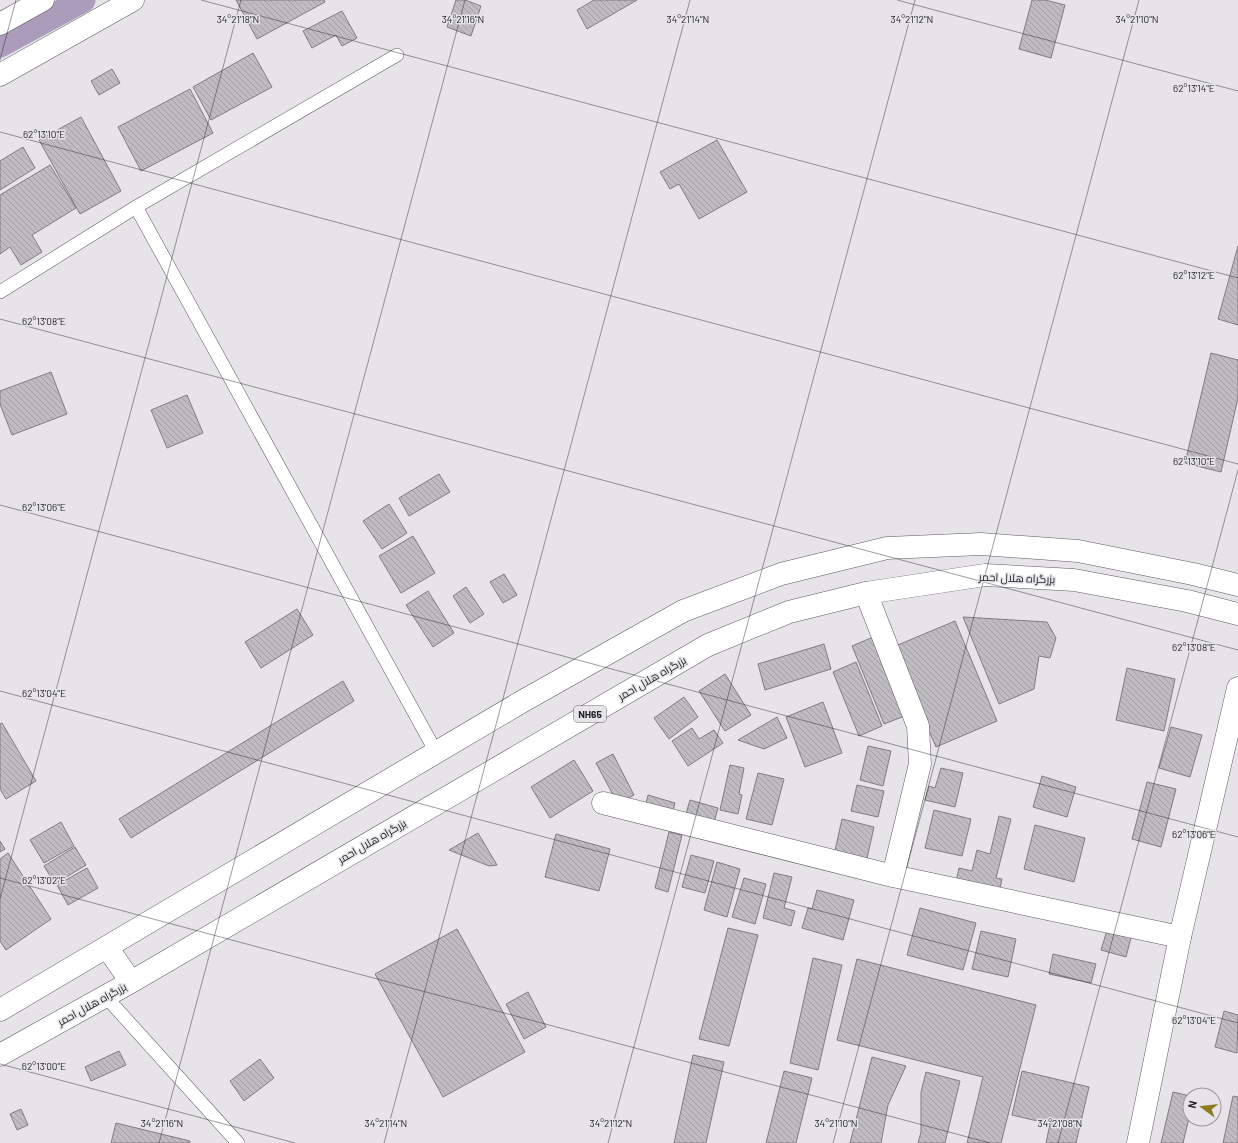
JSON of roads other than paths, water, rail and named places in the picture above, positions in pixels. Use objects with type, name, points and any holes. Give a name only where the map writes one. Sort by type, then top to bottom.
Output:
[{"type":"main road","points":[[0,24],[43,0]]},
{"type":"main road","points":[[0,75],[111,6],[133,0]]},
{"type":"main road","points":[[0,1010],[523,701],[683,611],[781,574],[887,548],[981,544],[1078,551],[1193,574],[1238,585]]},
{"type":"main road","name":"بزرگراه هلال احمر","points":[[0,1055],[131,982],[708,645],[789,612],[866,592],[985,575],[1067,580],[1187,601],[1238,614]]},
{"type":"main road","points":[[866,592],[918,726],[920,764],[893,876]]},
{"type":"main road","points":[[1138,1143],[1180,937],[1238,688]]},
{"type":"main road","points":[[603,803],[893,876],[1180,937]]},
{"type":"main road","points":[[107,947],[131,982]]},
{"type":"lane","points":[[0,292],[136,207],[397,55]]},
{"type":"lane","points":[[136,207],[436,752]]},
{"type":"lane","points":[[106,996],[238,1143]]},
{"type":"waterway","points":[[0,45],[83,0]]}]
